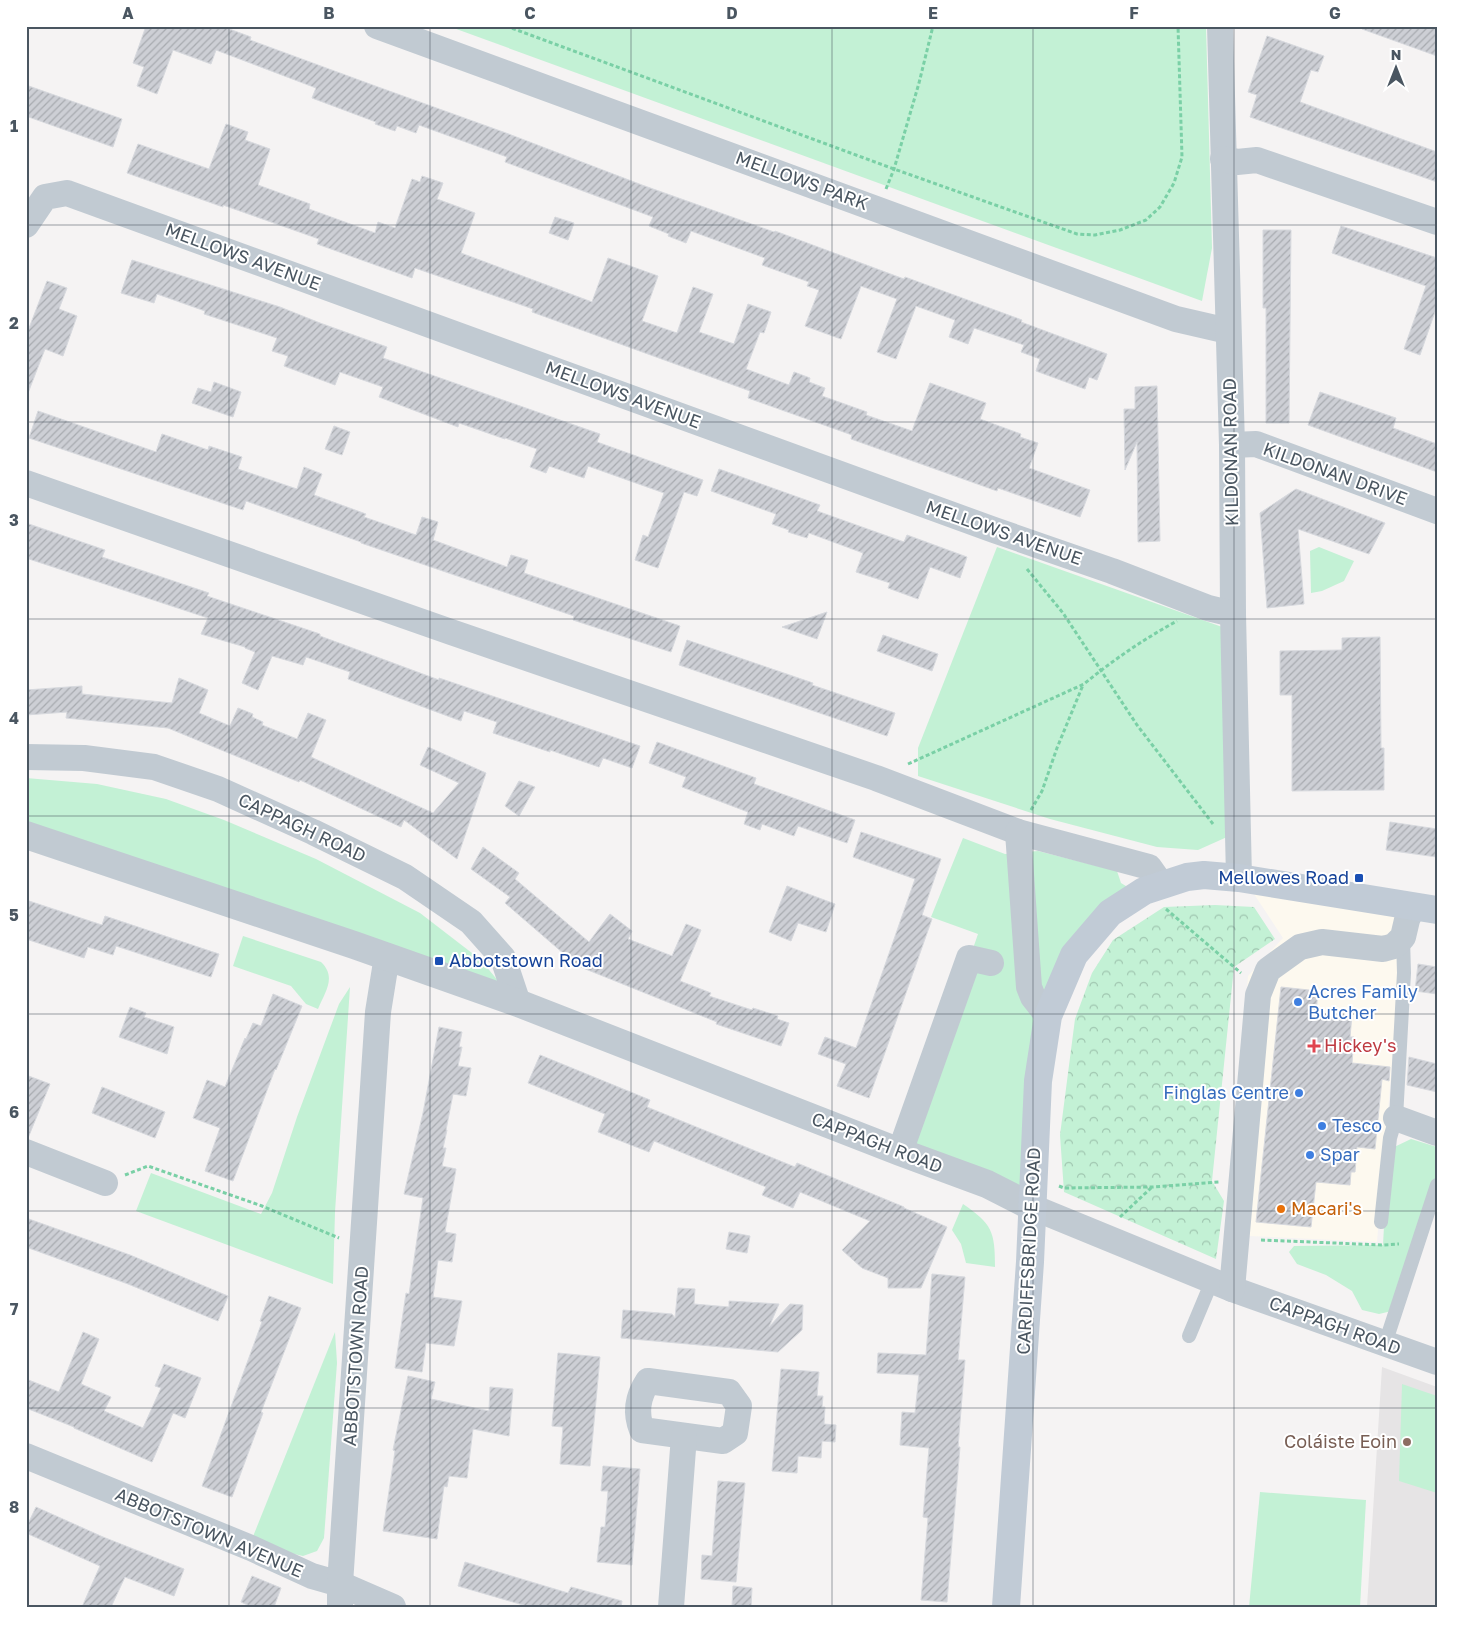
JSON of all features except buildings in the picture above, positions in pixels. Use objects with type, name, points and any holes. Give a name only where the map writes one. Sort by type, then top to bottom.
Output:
[{"type":"main road","points":[[1153,888],[1204,875],[1239,878],[1425,908]]},
{"type":"main road","name":"CARDIFFSBRIDGE ROAD","points":[[1006,1607],[1030,1262],[1038,1081],[1048,1016],[1074,955],[1110,913],[1153,888]]},
{"type":"street","name":"MELLOWS PARK","points":[[377,26],[1176,319],[1228,331]]},
{"type":"street","name":"KILDONAN ROAD","points":[[1220,26],[1232,444],[1233,614],[1239,878]]},
{"type":"street","points":[[1223,159],[1237,162],[1257,160],[1437,222]]},
{"type":"street","name":"MELLOWS AVENUE","points":[[26,225],[45,197],[67,193],[994,530],[1112,571],[1208,608],[1233,614]]},
{"type":"street","name":"KILDONAN DRIVE","points":[[1232,444],[1256,444],[1437,511]]},
{"type":"street","points":[[26,483],[441,629],[876,778],[1018,832],[1149,867],[1153,888]]},
{"type":"street","name":"CAPPAGH ROAD","points":[[26,757],[84,758],[154,767],[218,789],[313,832],[405,877],[471,922],[503,958],[518,1002]]},
{"type":"street","points":[[1018,832],[1029,987],[1033,997],[1048,1016]]},
{"type":"street","name":"CAPPAGH ROAD","points":[[26,835],[518,1002],[900,1152],[987,1184],[1032,1207],[1222,1285],[1437,1362]]},
{"type":"street","points":[[1222,1285],[1237,1240],[1258,995],[1268,970],[1300,947],[1322,942],[1383,949],[1394,946],[1403,937],[1407,920],[1425,908]]},
{"type":"street","name":"ABBOTSTOWN ROAD","points":[[340,1596],[378,1012],[387,956]]},
{"type":"street","points":[[900,1152],[969,958],[991,963]]},
{"type":"street","points":[[1396,1118],[1437,1133]]},
{"type":"street","points":[[26,1152],[106,1183]]},
{"type":"street","points":[[671,1607],[684,1436]]},
{"type":"street","name":"ABBOTSTOWN AVENUE","points":[[26,1456],[251,1548],[312,1576],[340,1596],[393,1607]]},
{"type":"lane","points":[[1381,1222],[1390,1138],[1396,1118],[1404,973],[1403,937]]},
{"type":"lane","points":[[1385,1344],[1437,1185]]},
{"type":"lane","points":[[1189,1336],[1222,1285]]},
{"type":"path","points":[[506,26],[894,169],[1077,234],[1095,235],[1120,230],[1146,220],[1160,207],[1174,183],[1182,157],[1178,26]]},
{"type":"path","points":[[879,209],[894,169],[919,83],[932,26]]},
{"type":"path","points":[[1022,562],[1063,613],[1137,725],[1214,825],[1238,828]]},
{"type":"path","points":[[876,778],[1084,684],[1100,670],[1150,635],[1184,617]]},
{"type":"path","points":[[1018,832],[1042,791],[1057,748],[1084,684]]},
{"type":"path","points":[[1153,888],[1260,990]]},
{"type":"path","points":[[106,1183],[148,1166],[262,1206],[363,1247]]},
{"type":"path","points":[[1058,1186],[1064,1188],[1152,1187],[1242,1181]]},
{"type":"path","points":[[1114,1222],[1152,1187]]},
{"type":"path","points":[[1237,1240],[1383,1245],[1417,1243]]},
{"type":"shaded area","points":[[1252,891],[1390,908],[1402,923],[1400,969],[1377,1242],[1227,1235],[1248,976],[1283,938]]},
{"type":"shaded area","name":"Coláiste Eoin","points":[[1382,1367],[1437,1387],[1437,1607],[1367,1607]]},
{"type":"green space","points":[[448,26],[1206,26],[1212,248],[1202,301]]},
{"type":"green space","points":[[997,547],[1225,628],[1227,837],[1198,850],[1157,847],[1050,819],[918,776],[918,748]]},
{"type":"green space","points":[[1319,547],[1354,561],[1344,581],[1322,591],[1311,593],[1310,551]]},
{"type":"green space","points":[[26,778],[97,784],[166,799],[224,820],[316,859],[420,913],[481,960],[503,987],[26,822]]},
{"type":"green space","points":[[963,838],[1005,854],[1038,851],[1117,871],[1121,883],[1139,894],[1109,913],[1048,1016],[1029,1206],[903,1152],[978,934],[931,917]]},
{"type":"green space","points":[[1215,905],[1254,907],[1275,939],[1234,967],[1212,1181],[1224,1201],[1216,1259],[1064,1192],[1060,1135],[1075,1019],[1092,973],[1113,940],[1164,907]]},
{"type":"green space","points":[[243,936],[321,962],[326,968],[329,979],[318,1009],[306,1004],[291,986],[233,966]]},
{"type":"green space","points":[[350,987],[335,1212],[333,1284],[136,1211],[151,1173],[261,1214],[272,1193],[297,1117],[339,1004]]},
{"type":"green space","points":[[1411,1139],[1437,1147],[1437,1186],[1396,1310],[1379,1314],[1362,1310],[1352,1291],[1326,1275],[1297,1264],[1289,1252],[1294,1246],[1383,1245],[1388,1150]]},
{"type":"green space","points":[[963,1204],[980,1217],[990,1230],[993,1237],[995,1267],[966,1263],[961,1244],[952,1230]]},
{"type":"green space","points":[[335,1332],[337,1363],[324,1538],[317,1551],[303,1556],[250,1544]]},
{"type":"green space","points":[[1402,1384],[1437,1396],[1437,1493],[1399,1481]]},
{"type":"green space","points":[[1260,1492],[1366,1500],[1360,1607],[1249,1607]]},
{"type":"place","name":"Mellowes Road","points":[[1359,878]]},
{"type":"place","name":"Abbotstown Road","points":[[439,961]]},
{"type":"place","name":"Acres Family Butcher","points":[[1298,1002]]},
{"type":"place","name":"Hickey's","points":[[1314,1046]]},
{"type":"place","name":"Finglas Centre","points":[[1299,1093]]},
{"type":"place","name":"Tesco","points":[[1322,1126]]},
{"type":"place","name":"Spar","points":[[1310,1155]]},
{"type":"place","name":"Macari's","points":[[1281,1209]]},
{"type":"place","name":"Coláiste Eoin","points":[[1407,1442]]}]
